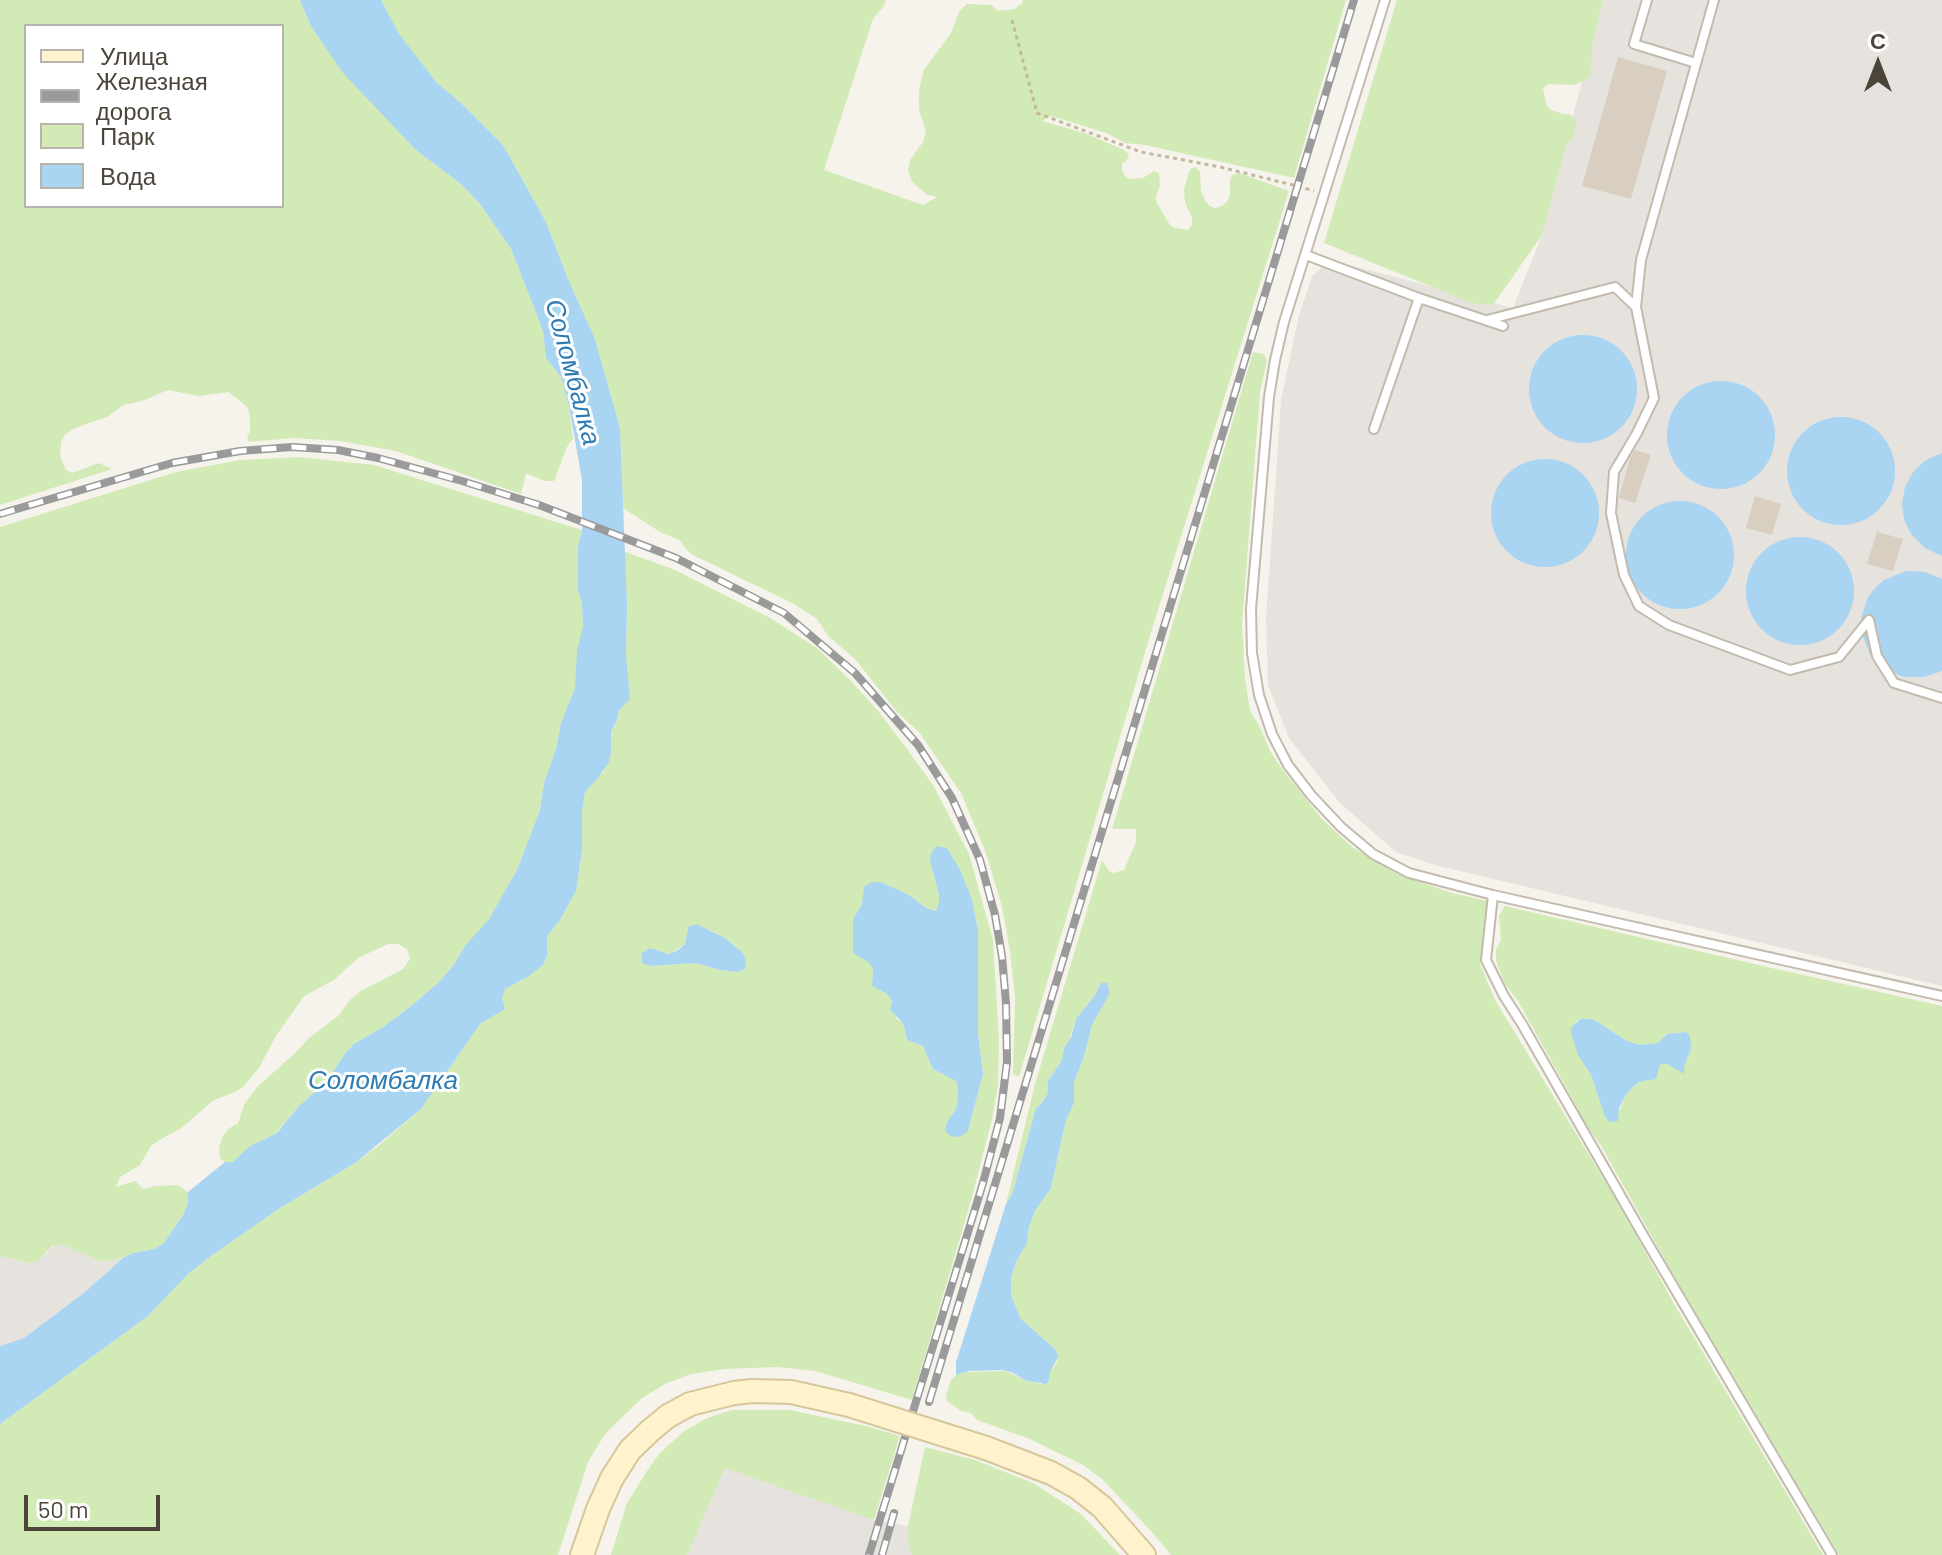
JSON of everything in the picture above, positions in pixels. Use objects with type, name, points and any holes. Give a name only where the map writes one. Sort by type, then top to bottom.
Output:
[{"type":"main road","points":[[582,1555],[612,1478],[630,1450],[668,1416],[690,1404],[752,1391],[791,1392],[849,1405],[986,1448],[1051,1473],[1078,1488],[1102,1507],[1144,1555]]},
{"type":"lane","points":[[1385,0],[1284,322],[1269,397],[1251,609],[1252,653],[1259,695],[1272,734],[1288,765],[1341,827],[1373,854],[1409,873],[1493,895],[1942,996]]},
{"type":"lane","points":[[1647,0],[1634,44],[1696,63]]},
{"type":"lane","points":[[1714,0],[1641,260],[1636,307],[1654,398],[1614,472],[1611,513],[1624,575],[1639,606],[1669,625],[1790,670],[1839,657],[1869,620],[1877,656],[1894,683],[1942,698]]},
{"type":"lane","points":[[1306,255],[1503,326]]},
{"type":"lane","points":[[1487,320],[1615,287],[1636,307]]},
{"type":"lane","points":[[1374,429],[1419,298]]},
{"type":"lane","points":[[1493,895],[1486,960],[1504,996],[1832,1555]]},
{"type":"path","points":[[1012,20],[1037,113],[1141,152],[1251,174],[1325,196]]},
{"type":"shaded area","points":[[1603,0],[1942,0],[1942,986],[1435,865],[1396,852],[1340,803],[1289,738],[1268,685],[1266,619],[1281,401],[1298,319],[1312,276],[1330,260],[1513,308],[1542,235]]},
{"type":"shaded area","points":[[54,1245],[64,1245],[102,1262],[123,1258],[85,1292],[24,1338],[0,1346],[0,1257],[27,1263],[46,1254]]},
{"type":"shaded area","points":[[725,1467],[874,1520],[908,1526],[929,1537],[948,1555],[687,1555]]},
{"type":"green space","points":[[0,0],[300,0],[311,26],[416,150],[461,184],[480,204],[511,249],[543,331],[546,358],[561,377],[573,439],[554,481],[544,481],[526,473],[521,494],[396,451],[340,441],[294,438],[249,442],[248,408],[229,392],[198,396],[168,390],[123,405],[107,417],[75,428],[65,435],[60,456],[66,470],[72,473],[99,463],[112,469],[0,505]]},
{"type":"green space","points":[[381,0],[886,0],[873,19],[824,170],[923,205],[937,197],[920,189],[908,171],[910,160],[923,142],[926,131],[919,110],[919,90],[924,70],[951,33],[959,12],[967,4],[991,5],[998,11],[1015,9],[1023,0],[1346,0],[1294,178],[1125,143],[1106,133],[1051,116],[1042,121],[1084,133],[1124,150],[1129,154],[1122,164],[1122,170],[1130,179],[1143,178],[1154,171],[1159,173],[1157,203],[1175,228],[1188,230],[1192,224],[1184,189],[1190,169],[1196,167],[1200,172],[1201,191],[1206,202],[1215,208],[1227,202],[1232,175],[1239,173],[1289,191],[1152,629],[1019,1077],[1013,1074],[1015,998],[1002,907],[986,853],[961,793],[919,732],[897,712],[855,659],[828,636],[817,619],[794,604],[693,555],[680,540],[660,532],[623,508],[620,428],[595,339],[546,222],[503,145],[437,83],[399,35]]},
{"type":"green space","points":[[1397,0],[1603,0],[1592,46],[1591,73],[1587,79],[1574,85],[1548,84],[1543,88],[1549,109],[1570,114],[1576,120],[1576,127],[1566,145],[1542,235],[1493,305],[1472,303],[1324,243]]},
{"type":"green space","points":[[1253,352],[1264,354],[1267,361],[1260,392],[1242,624],[1250,711],[1282,769],[1322,819],[1352,847],[1397,874],[1452,893],[1488,901],[1480,964],[1495,1000],[1617,1201],[1823,1555],[1171,1555],[1102,1479],[1083,1465],[1030,1439],[977,1420],[971,1413],[961,1411],[947,1401],[951,1380],[956,1375],[1006,1371],[1041,1384],[1049,1381],[1050,1372],[1057,1362],[1056,1350],[1020,1318],[1011,1295],[1011,1278],[1027,1243],[1035,1211],[1051,1188],[1066,1120],[1074,1103],[1074,1082],[1092,1025],[1110,993],[1101,983],[1076,1019],[1062,1060],[1048,1081],[1048,1093],[1036,1108],[1012,1194],[1006,1204],[1035,1084],[1102,860],[1113,873],[1124,870],[1136,842],[1136,829],[1112,829]]},
{"type":"green space","points":[[299,457],[374,465],[582,530],[578,546],[578,590],[583,627],[575,688],[561,723],[532,833],[501,899],[453,966],[411,1006],[354,1044],[326,1082],[298,1107],[276,1133],[250,1146],[233,1163],[220,1158],[222,1138],[228,1129],[238,1123],[245,1103],[259,1085],[309,1038],[338,1016],[351,999],[403,969],[410,959],[407,949],[398,944],[388,944],[358,958],[334,980],[304,996],[276,1036],[259,1068],[244,1086],[214,1100],[180,1129],[151,1146],[140,1165],[120,1177],[116,1187],[135,1181],[143,1189],[178,1185],[188,1192],[188,1204],[183,1215],[164,1243],[154,1249],[102,1262],[63,1245],[53,1245],[37,1262],[0,1257],[0,527],[176,472],[240,460]]},
{"type":"green space","points":[[623,551],[675,570],[770,618],[817,648],[879,712],[907,749],[933,785],[969,854],[993,940],[999,1041],[998,1085],[971,1201],[912,1400],[815,1371],[778,1367],[691,1374],[665,1384],[642,1398],[605,1434],[588,1462],[558,1555],[0,1555],[0,1424],[148,1316],[188,1274],[211,1256],[378,1146],[421,1109],[480,1024],[504,1009],[504,989],[543,965],[547,956],[547,936],[576,891],[582,852],[585,792],[604,771],[611,733],[619,710],[625,703],[627,605]],"holes":[[[930,861],[963,881],[972,899],[978,930],[978,1033],[983,1074],[968,1131],[945,1131],[957,1107],[956,1081],[933,1069],[923,1046],[907,1040],[892,1001],[879,990],[872,977],[874,968],[853,953],[853,919],[864,895],[881,882],[936,911],[939,895]],[[697,924],[741,951],[745,969],[737,972],[720,970],[695,963],[650,966],[649,948],[670,954],[685,944],[688,927]]]},
{"type":"green space","points":[[1505,906],[1942,1006],[1942,1555],[1839,1555],[1670,1269],[1602,1147],[1580,1116],[1518,1001],[1505,984],[1496,961],[1496,949],[1501,941],[1499,916]],"holes":[[[1579,1019],[1593,1019],[1627,1041],[1640,1045],[1659,1043],[1666,1034],[1685,1032],[1689,1056],[1680,1071],[1660,1064],[1657,1076],[1638,1082],[1627,1093],[1619,1111],[1606,1119],[1591,1075],[1576,1049],[1575,1023]]]},
{"type":"green space","points":[[732,1410],[790,1410],[900,1436],[874,1520],[725,1468],[687,1555],[611,1555],[627,1503],[659,1454],[683,1432],[707,1418]]},
{"type":"green space","points":[[925,1447],[975,1460],[1033,1483],[1081,1514],[1120,1555],[912,1555],[908,1526]]},
{"type":"water","name":"Соломбалка","points":[[300,0],[381,0],[399,34],[437,83],[503,145],[546,222],[595,339],[620,428],[626,656],[630,699],[619,710],[611,732],[609,762],[585,792],[576,891],[547,936],[547,956],[543,965],[505,989],[502,998],[505,1009],[480,1024],[421,1109],[355,1163],[280,1208],[211,1256],[188,1274],[148,1316],[0,1424],[0,1346],[24,1338],[85,1292],[123,1258],[164,1243],[183,1215],[188,1204],[188,1192],[225,1162],[233,1162],[250,1146],[277,1133],[298,1107],[326,1082],[354,1044],[411,1006],[453,966],[465,946],[489,919],[518,868],[540,810],[544,783],[561,723],[575,688],[577,651],[583,627],[578,591],[582,480],[561,377],[546,358],[543,331],[511,249],[480,204],[461,184],[416,150],[343,73],[311,26]]},
{"type":"water","points":[[1583,335],[1604,339],[1621,351],[1633,368],[1637,389],[1633,410],[1621,427],[1604,439],[1583,443],[1562,439],[1545,427],[1533,410],[1529,389],[1533,368],[1545,351],[1562,339]]},
{"type":"water","points":[[1721,381],[1742,385],[1759,397],[1771,414],[1775,435],[1771,456],[1759,473],[1742,485],[1721,489],[1700,485],[1683,473],[1671,456],[1667,435],[1671,414],[1683,397],[1700,385]]},
{"type":"water","points":[[1841,417],[1862,421],[1879,433],[1891,450],[1895,471],[1891,492],[1879,509],[1862,521],[1841,525],[1820,521],[1803,509],[1791,492],[1787,471],[1791,450],[1803,433],[1820,421]]},
{"type":"water","points":[[1942,453],[1942,556],[1925,548],[1911,534],[1902,504],[1905,487],[1913,472],[1926,460]]},
{"type":"water","points":[[1545,459],[1566,463],[1583,475],[1595,492],[1599,513],[1595,534],[1583,551],[1566,563],[1545,567],[1524,563],[1507,551],[1495,534],[1491,513],[1495,492],[1507,475],[1524,463]]},
{"type":"water","points":[[1680,501],[1701,505],[1718,517],[1730,534],[1734,555],[1730,576],[1718,593],[1701,605],[1680,609],[1659,605],[1642,593],[1630,576],[1626,555],[1630,534],[1642,517],[1659,505]]},
{"type":"water","points":[[1800,537],[1821,541],[1838,553],[1850,570],[1854,591],[1850,612],[1838,629],[1821,641],[1800,645],[1779,641],[1762,629],[1750,612],[1746,591],[1750,570],[1762,553],[1779,541]]},
{"type":"water","points":[[1906,571],[1925,572],[1942,579],[1942,671],[1924,677],[1903,677],[1884,668],[1870,654],[1862,634],[1861,618],[1868,597],[1884,580]]},
{"type":"water","points":[[937,846],[947,848],[960,870],[972,899],[978,930],[978,1033],[983,1074],[968,1131],[960,1137],[951,1136],[945,1131],[957,1107],[956,1081],[933,1069],[923,1046],[907,1040],[903,1023],[890,1010],[892,1001],[887,994],[872,986],[873,968],[853,953],[853,919],[862,904],[864,887],[872,882],[881,882],[936,911],[939,895],[930,861],[931,853]]},
{"type":"water","points":[[697,924],[725,938],[741,951],[746,959],[745,969],[737,972],[695,963],[650,966],[642,963],[642,953],[650,948],[669,954],[678,950],[685,944],[688,927]]},
{"type":"water","points":[[1101,983],[1107,983],[1110,993],[1092,1025],[1074,1082],[1074,1103],[1066,1120],[1051,1188],[1035,1211],[1027,1243],[1011,1278],[1011,1295],[1020,1318],[1056,1350],[1058,1357],[1046,1384],[1027,1381],[1002,1370],[969,1371],[956,1375],[956,1362],[1006,1204],[1012,1194],[1036,1108],[1048,1093],[1048,1081],[1062,1060],[1076,1019]]},
{"type":"water","points":[[1580,1019],[1593,1019],[1627,1041],[1640,1045],[1658,1043],[1667,1034],[1686,1032],[1690,1036],[1691,1049],[1684,1074],[1667,1064],[1660,1064],[1656,1079],[1638,1082],[1619,1108],[1618,1121],[1610,1122],[1605,1117],[1591,1075],[1578,1055],[1571,1033],[1571,1028]]},
{"type":"building","points":[[1618,57],[1667,71],[1631,199],[1582,186]]},
{"type":"building","points":[[1635,450],[1651,455],[1635,503],[1619,498]]},
{"type":"building","points":[[1755,496],[1781,504],[1772,535],[1746,528]]},
{"type":"building","points":[[1877,532],[1903,539],[1893,571],[1867,564]]},
{"type":"railway","points":[[929,1402],[1354,0]]},
{"type":"railway","points":[[0,514],[172,463],[240,451],[292,447],[338,450],[378,458],[539,505],[676,558],[784,613],[855,673],[918,745],[952,798],[980,860],[1002,956],[1007,1062],[1000,1118],[983,1183],[869,1555]]},
{"type":"railway","points":[[882,1555],[894,1513]]}]
